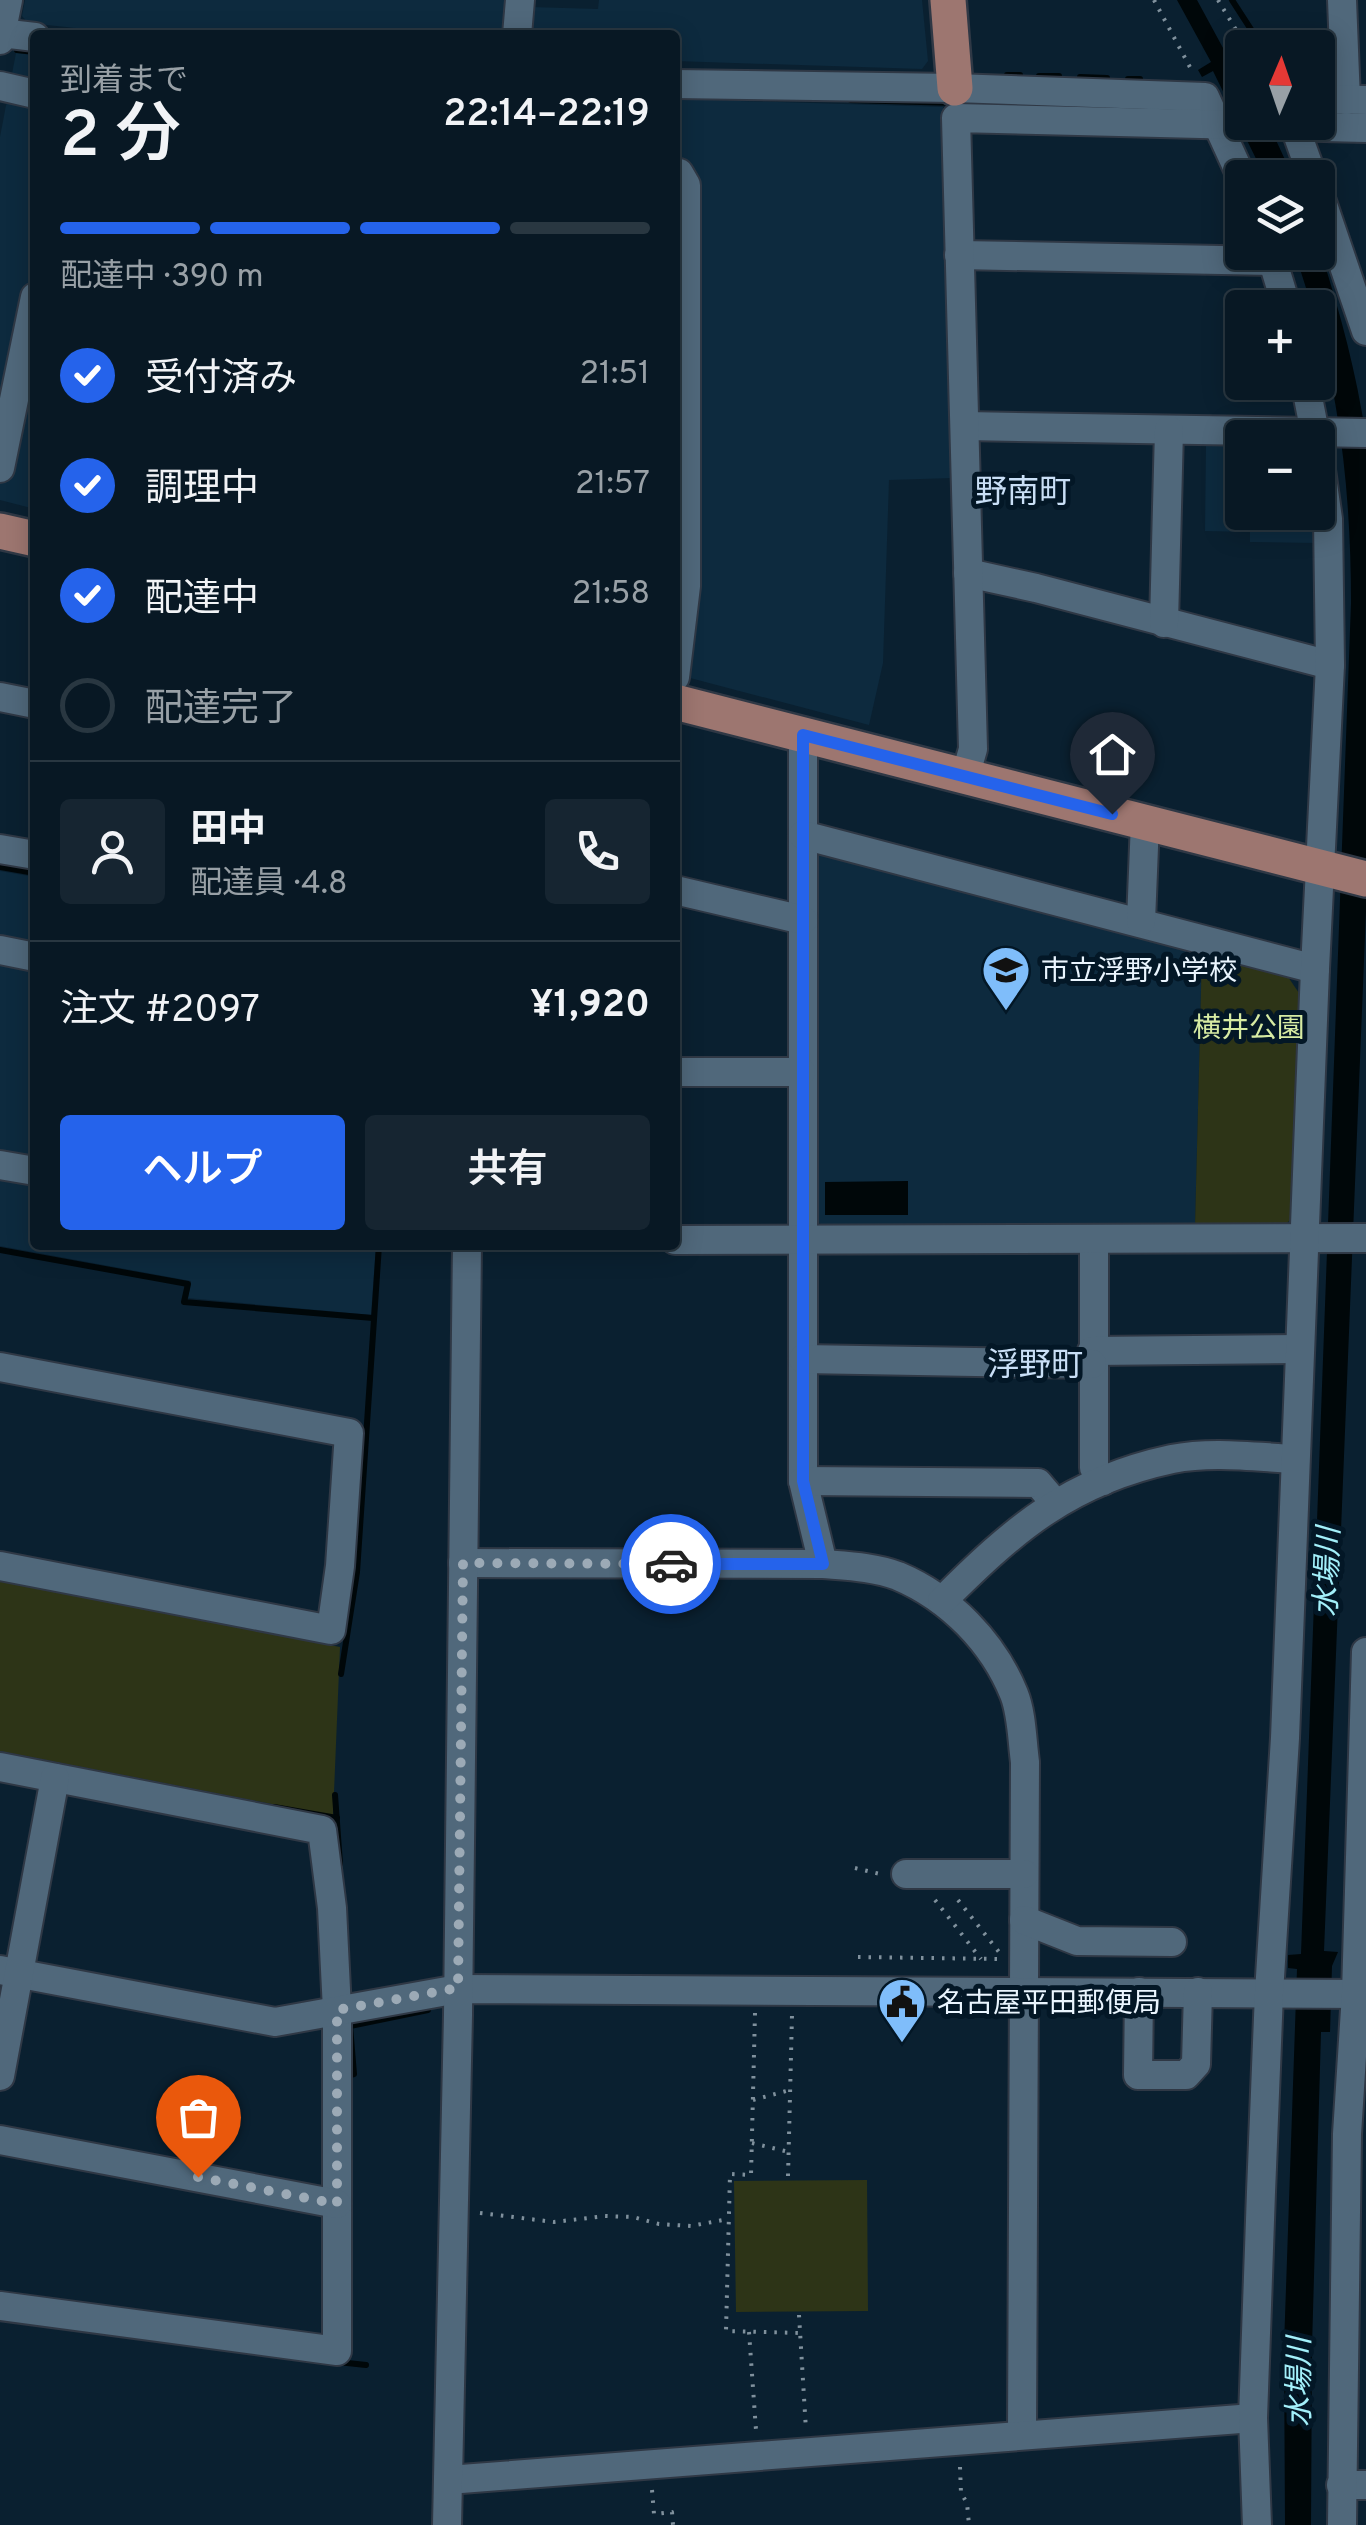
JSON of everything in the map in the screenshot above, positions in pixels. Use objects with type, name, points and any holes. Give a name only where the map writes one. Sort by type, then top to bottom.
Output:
[{"type":"main road","points":[[948,0],[955,88]]},
{"type":"main road","points":[[0,530],[30,538]]},
{"type":"main road","points":[[680,703],[1340,872]]},
{"type":"street","points":[[8,0],[0,35],[30,37]]},
{"type":"street","points":[[517,30],[520,0]]},
{"type":"street","points":[[1342,0],[1343,99]]},
{"type":"street","points":[[680,84],[1205,97],[1225,124]]},
{"type":"street","points":[[0,86],[30,93]]},
{"type":"street","points":[[965,776],[972,749],[956,118],[1225,124]]},
{"type":"street","points":[[1335,126],[1366,128]]},
{"type":"street","points":[[680,178],[686,184],[680,540]]},
{"type":"street","points":[[1335,223],[1356,264],[1366,331]]},
{"type":"street","points":[[960,255],[1225,257]]},
{"type":"street","points":[[0,468],[21,434],[30,347]]},
{"type":"street","points":[[965,426],[1225,433]]},
{"type":"street","points":[[1164,623],[1169,430]]},
{"type":"street","points":[[1335,436],[1366,433]]},
{"type":"street","points":[[1257,2525],[1254,2418],[1308,1238],[1314,969],[1340,872],[1328,530]]},
{"type":"street","points":[[968,573],[1330,665]]},
{"type":"street","points":[[0,697],[30,703]]},
{"type":"street","points":[[803,735],[803,1481],[823,1564]]},
{"type":"street","points":[[1141,921],[1145,822]]},
{"type":"street","points":[[803,835],[1314,969]]},
{"type":"street","points":[[0,848],[30,854]]},
{"type":"street","points":[[680,891],[803,920]]},
{"type":"street","points":[[0,950],[30,956]]},
{"type":"street","points":[[680,1072],[801,1072]]},
{"type":"street","points":[[0,1165],[30,1170]]},
{"type":"street","points":[[680,1240],[1366,1238]]},
{"type":"street","points":[[1094,1239],[1094,1468],[1103,1481]]},
{"type":"street","points":[[447,2525],[467,1250]]},
{"type":"street","points":[[803,1360],[1092,1358],[1300,1349]]},
{"type":"street","points":[[0,1366],[349,1432],[340,1566],[331,1630],[0,1566]]},
{"type":"street","points":[[942,1601],[996,1547],[1055,1502],[1103,1481],[1174,1459],[1295,1459]]},
{"type":"street","points":[[803,1481],[1038,1483],[1055,1502]]},
{"type":"street","points":[[463,1563],[823,1564],[863,1568],[897,1576],[942,1601],[989,1645],[1015,1697],[1025,1762],[1022,2434]]},
{"type":"street","points":[[1342,2525],[1353,2485],[1346,2134],[1355,1994],[1366,1652]]},
{"type":"street","points":[[0,1767],[322,1830],[332,1908],[337,2010],[337,2350],[0,2306]]},
{"type":"street","points":[[0,2076],[10,1971],[55,1778]]},
{"type":"street","points":[[898,1875],[1024,1874]]},
{"type":"street","points":[[1024,1920],[1076,1941],[1172,1942]]},
{"type":"street","points":[[10,1971],[275,2022],[458,1988],[1355,1994]]},
{"type":"street","points":[[1138,1992],[1138,2075],[1186,2075],[1196,2064],[1198,1992]]},
{"type":"street","points":[[0,2140],[337,2204]]},
{"type":"street","points":[[448,2480],[1254,2418]]},
{"type":"path","points":[[1154,0],[1205,97]]},
{"type":"path","points":[[1218,0],[1236,30]]},
{"type":"path","points":[[855,1868],[898,1875]]},
{"type":"path","points":[[858,1957],[1006,1961],[951,1891]]},
{"type":"path","points":[[934,1899],[981,1958]]},
{"type":"path","points":[[755,2012],[751,2174],[730,2174],[726,2331],[800,2333]]},
{"type":"path","points":[[788,2176],[792,2012]]},
{"type":"path","points":[[753,2100],[790,2090]]},
{"type":"path","points":[[752,2143],[788,2152]]},
{"type":"path","points":[[475,2212],[554,2222],[606,2216],[691,2226],[728,2219]]},
{"type":"path","points":[[798,2315],[807,2436]]},
{"type":"path","points":[[749,2332],[756,2440]]},
{"type":"path","points":[[962,2457],[961,2493],[970,2515],[969,2525]]},
{"type":"path","points":[[651,2480],[654,2514],[672,2512],[673,2525]]},
{"type":"shaded area","points":[[25,0],[506,0],[503,30],[94,30],[28,23],[22,16]]},
{"type":"shaded area","points":[[599,0],[922,0],[928,61],[922,69],[680,61],[680,30],[528,30],[530,7],[598,9]]},
{"type":"shaded area","points":[[16,53],[30,54],[30,508],[0,500],[0,137]]},
{"type":"shaded area","points":[[680,99],[943,107],[953,478],[889,480],[883,663],[869,725],[680,675]]},
{"type":"shaded area","points":[[1206,444],[1225,445],[1225,530],[1318,530],[1319,543],[1250,542],[1250,532],[1205,531]]},
{"type":"shaded area","name":"市立浮野小学校","points":[[822,849],[1202,951],[1195,1226],[822,1225],[810,1216],[811,852]]},
{"type":"shaded area","points":[[0,871],[30,876],[30,1250],[376,1250],[371,1315],[188,1298],[191,1281],[0,1246]]},
{"type":"green space","name":"横井公園","points":[[1202,951],[1286,974],[1299,993],[1293,1217],[1282,1228],[1195,1226]]},
{"type":"green space","points":[[0,1581],[340,1647],[333,1816],[0,1751]]},
{"type":"green space","points":[[867,2180],[868,2311],[736,2312],[734,2181]]},
{"type":"water","points":[[1177,0],[1197,0],[1225,52],[1225,95],[1213,71],[1202,77],[1198,70],[1211,62]]},
{"type":"water","points":[[1247,140],[1276,140],[1285,160],[1257,160]]},
{"type":"water","points":[[1300,270],[1326,270],[1332,290],[1307,290]]},
{"type":"water","name":"水場川","points":[[1335,299],[1366,437],[1366,911],[1324,1951],[1338,1952],[1332,1966],[1330,2032],[1321,2032],[1311,2525],[1285,2525],[1284,2346],[1297,1969],[1288,1968],[1288,1955],[1301,1954],[1351,603],[1348,505],[1336,408]]},
{"type":"water","points":[[908,1181],[908,1215],[825,1215],[825,1182]]},
{"type":"waterway","points":[[1232,0],[1251,30]]},
{"type":"waterway","points":[[17,50],[30,51]]},
{"type":"waterway","points":[[1007,75],[1020,75]]},
{"type":"waterway","points":[[1039,76],[1059,76]]},
{"type":"waterway","points":[[1080,77],[1107,78]]},
{"type":"waterway","points":[[1128,79],[1140,79]]},
{"type":"waterway","points":[[851,100],[1161,109]]},
{"type":"waterway","points":[[0,867],[30,872]]},
{"type":"waterway","points":[[0,1250],[188,1284],[184,1302],[373,1318]]},
{"type":"waterway","points":[[341,1674],[357,1572],[379,1250]]},
{"type":"waterway","points":[[335,1795],[340,1864]]},
{"type":"waterway","points":[[274,1807],[337,1818]]},
{"type":"waterway","points":[[347,2076],[354,2074],[350,2026],[428,2010]]},
{"type":"waterway","points":[[338,2362],[366,2365]]},
{"type":"way so far","points":[[198,2177],[337,2204],[337,2010],[458,1988],[463,1563],[671,1564]]},
{"type":"place","name":"市立浮野小学校","points":[[1006,1012]]},
{"type":"place","name":"名古屋平田郵便局","points":[[902,2044]]},
{"type":"district","name":"野南町","points":[[1023,491]]},
{"type":"district","name":"浮野町","points":[[1035,1364]]},
{"type":"route","points":[[671,1564],[823,1564],[803,1481],[803,735],[1112,814]]}]
